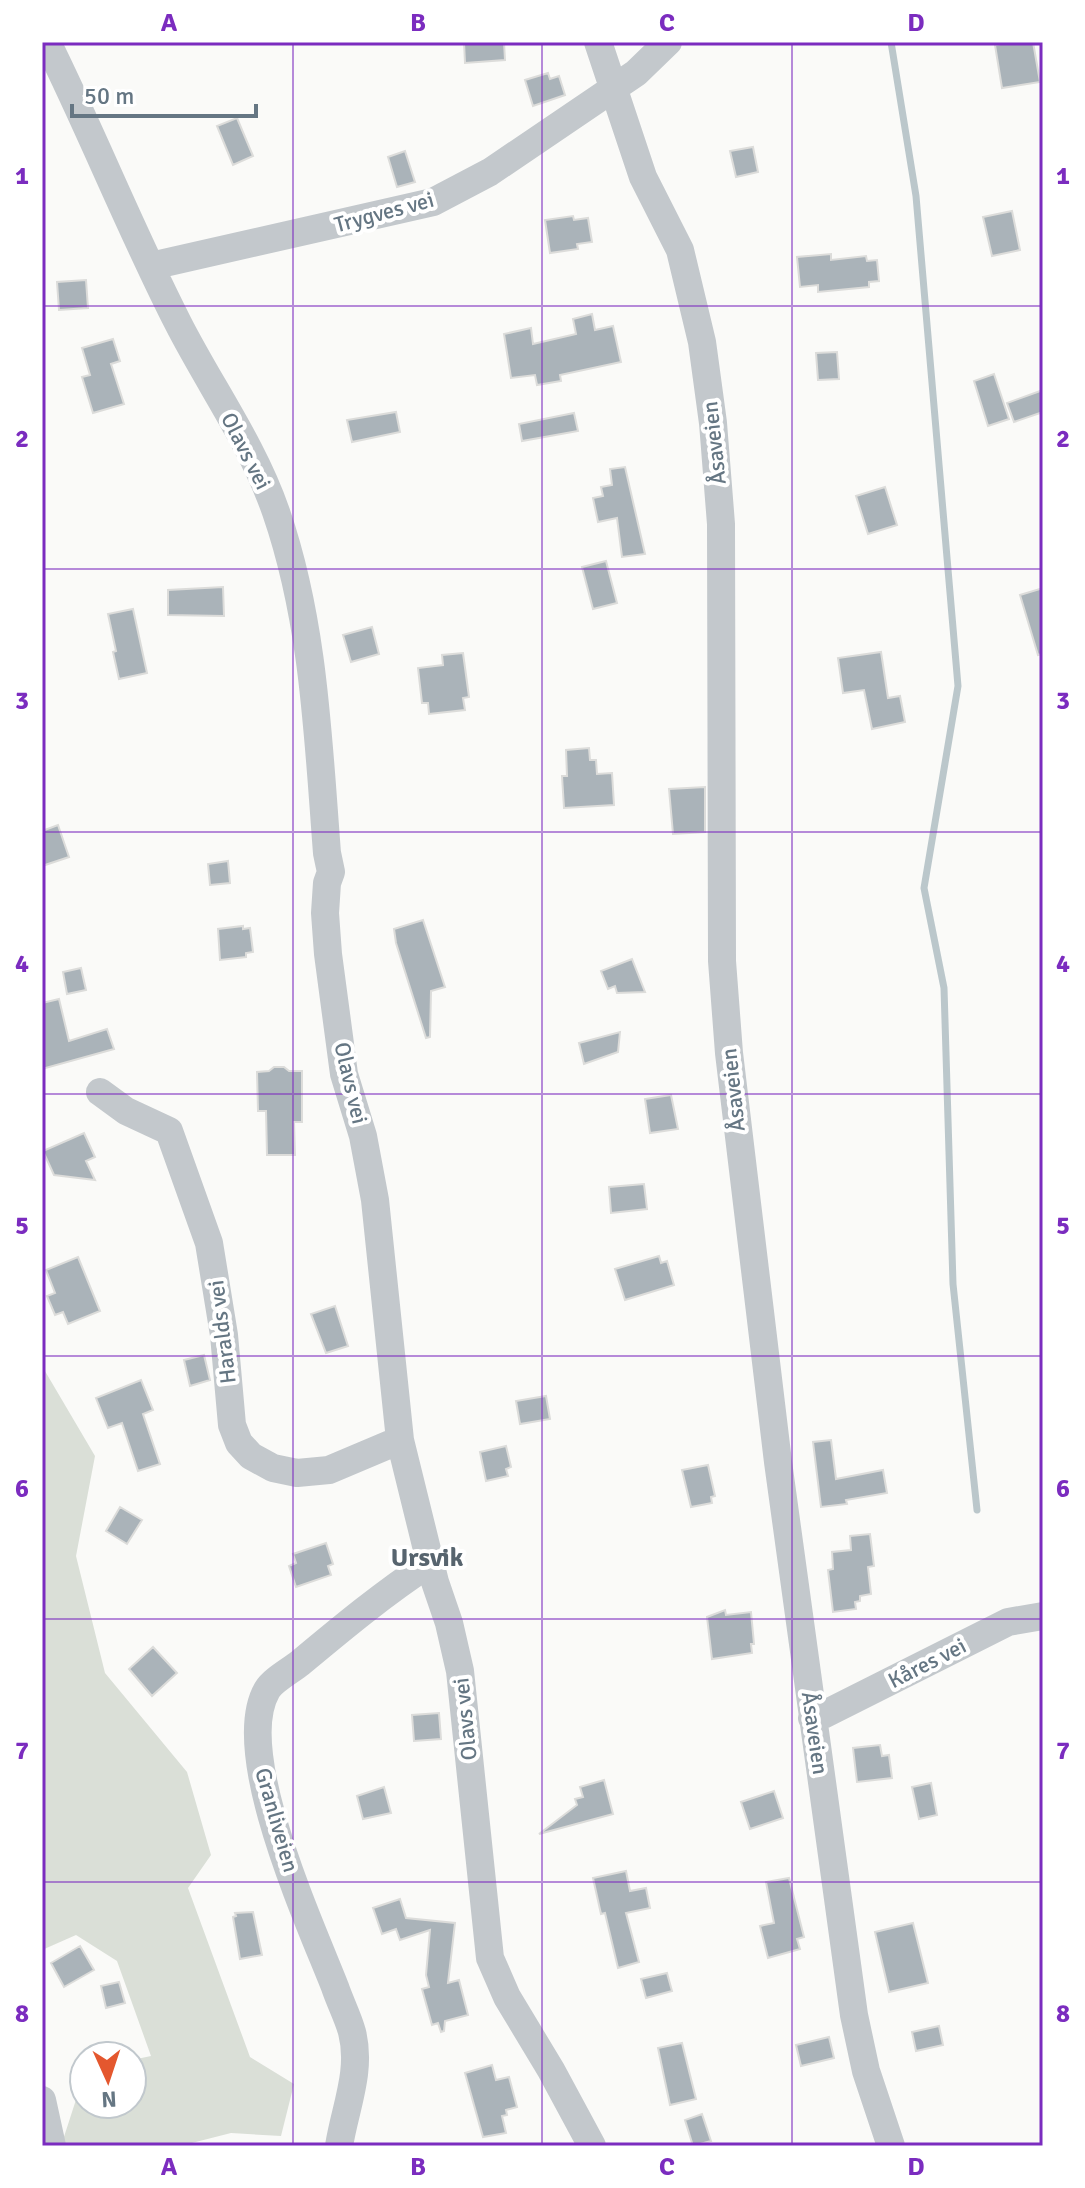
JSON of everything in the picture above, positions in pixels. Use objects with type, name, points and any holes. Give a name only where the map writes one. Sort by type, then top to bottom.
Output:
[{"type":"street","name":"Olavs vei","points":[[47,42],[178,323],[242,437],[275,509],[301,604],[310,644],[331,872],[325,913],[344,1074],[363,1136],[375,1200],[400,1440],[460,1671],[490,1958],[520,2021],[551,2070],[592,2146]]},
{"type":"street","name":"Åsaveien","points":[[598,42],[643,177],[680,250],[702,342],[713,423],[721,524],[722,961],[729,1053],[778,1462],[854,2015],[866,2071],[891,2146]]},
{"type":"street","name":"Trygves vei","points":[[151,266],[433,202],[490,172],[636,73],[668,42]]},
{"type":"street","name":"Haralds vei","points":[[100,1092],[126,1111],[169,1131],[209,1243],[224,1335],[232,1425],[239,1443],[251,1456],[273,1468],[297,1473],[329,1470],[400,1440]]},
{"type":"street","name":"Granliveien","points":[[339,2146],[354,2083],[356,2065],[352,2033],[288,1867],[262,1778],[257,1741],[261,1711],[268,1689],[342,1628],[430,1563]]},
{"type":"street","name":"Kåres vei","points":[[812,1718],[836,1709],[1008,1622],[1043,1616]]},
{"type":"street","points":[[42,2100],[52,2146]]},
{"type":"shaded area","points":[[42,1366],[95,1456],[76,1556],[105,1673],[187,1772],[211,1855],[188,1888],[250,2057],[294,2084],[281,2136],[231,2133],[180,2146],[61,2146],[69,2120],[148,2120],[148,2057],[151,2056],[148,2040],[145,2040],[117,1961],[76,1935],[42,1950]]},
{"type":"building","points":[[464,42],[504,42],[505,60],[465,63]]},
{"type":"building","points":[[1033,42],[1040,82],[1002,88],[995,45]]},
{"type":"building","points":[[548,73],[550,79],[559,76],[565,95],[533,106],[525,80]]},
{"type":"building","points":[[237,118],[253,156],[233,165],[217,126]]},
{"type":"building","points":[[753,147],[758,172],[736,177],[730,151]]},
{"type":"building","points":[[405,151],[415,182],[397,187],[388,157]]},
{"type":"building","points":[[1012,211],[1020,250],[992,256],[983,217]]},
{"type":"building","points":[[573,216],[574,220],[588,218],[592,242],[577,244],[578,249],[550,253],[545,220]]},
{"type":"building","points":[[831,254],[831,260],[866,256],[867,261],[877,260],[879,281],[869,282],[869,287],[818,292],[818,285],[800,287],[797,257]]},
{"type":"building","points":[[86,280],[88,308],[59,310],[57,282]]},
{"type":"building","points":[[592,314],[595,330],[613,326],[621,362],[560,375],[561,381],[537,385],[535,375],[511,378],[504,334],[531,328],[533,344],[576,334],[573,319]]},
{"type":"building","points":[[113,339],[120,361],[111,364],[124,404],[93,413],[82,377],[90,375],[82,348]]},
{"type":"building","points":[[837,352],[839,379],[818,380],[816,353]]},
{"type":"building","points":[[994,374],[1009,419],[988,426],[974,381]]},
{"type":"building","points":[[1043,390],[1043,412],[1014,422],[1007,403]]},
{"type":"building","points":[[396,412],[400,432],[352,442],[347,420]]},
{"type":"building","points":[[574,413],[578,431],[522,441],[519,424]]},
{"type":"building","points":[[625,467],[645,554],[622,557],[617,518],[598,522],[593,498],[603,496],[601,487],[612,485],[610,469]]},
{"type":"building","points":[[885,487],[897,525],[868,534],[856,496]]},
{"type":"building","points":[[606,561],[617,603],[593,609],[582,567]]},
{"type":"building","points":[[223,587],[224,616],[168,615],[168,590]]},
{"type":"building","points":[[1043,588],[1043,654],[1038,655],[1020,595]]},
{"type":"building","points":[[133,609],[147,673],[119,679],[108,614]]},
{"type":"building","points":[[372,627],[379,654],[351,662],[343,635]]},
{"type":"building","points":[[881,652],[888,698],[900,696],[905,722],[872,729],[864,690],[843,693],[838,658]]},
{"type":"building","points":[[463,653],[469,697],[463,698],[465,710],[429,714],[428,703],[422,703],[418,668],[443,665],[442,655]]},
{"type":"building","points":[[589,748],[590,760],[596,760],[597,774],[612,773],[614,805],[564,808],[562,776],[567,776],[566,750]]},
{"type":"building","points":[[705,787],[705,832],[673,834],[669,789]]},
{"type":"building","points":[[58,825],[69,857],[42,866],[42,831]]},
{"type":"building","points":[[228,861],[230,883],[210,885],[208,864]]},
{"type":"building","points":[[423,920],[445,987],[431,991],[430,1037],[426,1038],[394,929]]},
{"type":"building","points":[[243,926],[243,929],[250,928],[253,952],[246,953],[246,957],[220,960],[218,929]]},
{"type":"building","points":[[632,959],[645,992],[617,993],[615,986],[608,989],[601,971]]},
{"type":"building","points":[[81,968],[86,990],[67,994],[63,972]]},
{"type":"building","points":[[59,999],[69,1041],[107,1029],[114,1049],[42,1069],[42,1003]]},
{"type":"building","points":[[620,1032],[618,1052],[584,1064],[579,1043]]},
{"type":"building","points":[[274,1067],[302,1071],[302,1122],[294,1122],[295,1155],[267,1155],[266,1111],[258,1111],[257,1072],[269,1071]]},
{"type":"building","points":[[671,1095],[678,1129],[650,1133],[645,1099]]},
{"type":"building","points":[[84,1133],[95,1157],[86,1161],[95,1180],[54,1175],[43,1151]]},
{"type":"building","points":[[644,1184],[647,1209],[611,1213],[609,1187]]},
{"type":"building","points":[[659,1256],[661,1263],[667,1261],[674,1285],[625,1300],[615,1269]]},
{"type":"building","points":[[78,1257],[100,1311],[68,1324],[63,1312],[55,1315],[47,1296],[55,1293],[46,1270]]},
{"type":"building","points":[[335,1306],[348,1346],[326,1353],[311,1314]]},
{"type":"building","points":[[204,1355],[210,1380],[190,1386],[184,1360]]},
{"type":"building","points":[[141,1380],[153,1410],[143,1414],[160,1464],[138,1471],[122,1423],[108,1428],[96,1398]]},
{"type":"building","points":[[546,1396],[550,1419],[520,1424],[516,1401]]},
{"type":"building","points":[[831,1440],[836,1479],[883,1470],[887,1493],[846,1500],[847,1504],[821,1507],[813,1442]]},
{"type":"building","points":[[506,1446],[511,1467],[506,1469],[508,1476],[486,1481],[480,1452]]},
{"type":"building","points":[[708,1465],[715,1496],[711,1497],[712,1503],[691,1507],[682,1470]]},
{"type":"building","points":[[120,1507],[142,1520],[127,1544],[106,1531]]},
{"type":"building","points":[[870,1534],[874,1566],[868,1567],[871,1594],[860,1596],[860,1601],[855,1602],[856,1609],[833,1612],[828,1570],[833,1569],[832,1552],[851,1550],[850,1536]]},
{"type":"building","points":[[326,1543],[333,1564],[328,1566],[331,1575],[296,1587],[289,1566],[296,1563],[293,1554]]},
{"type":"building","points":[[725,1610],[726,1615],[751,1612],[752,1653],[712,1659],[707,1617]]},
{"type":"building","points":[[153,1647],[177,1673],[152,1696],[129,1669]]},
{"type":"building","points":[[439,1713],[441,1739],[414,1741],[412,1715]]},
{"type":"building","points":[[880,1745],[882,1756],[889,1755],[892,1778],[857,1782],[853,1748]]},
{"type":"building","points":[[604,1780],[613,1814],[539,1834],[577,1805],[575,1799],[583,1797],[580,1787]]},
{"type":"building","points":[[931,1783],[937,1815],[919,1819],[912,1787]]},
{"type":"building","points":[[384,1787],[391,1813],[363,1819],[357,1796]]},
{"type":"building","points":[[774,1791],[783,1818],[750,1829],[741,1802]]},
{"type":"building","points":[[626,1871],[630,1891],[646,1888],[650,1908],[626,1913],[639,1962],[618,1968],[593,1878]]},
{"type":"building","points":[[789,1878],[804,1937],[797,1939],[800,1949],[768,1958],[760,1926],[774,1923],[766,1882]]},
{"type":"building","points":[[400,1899],[406,1918],[455,1923],[448,1983],[459,1980],[468,2015],[445,2021],[444,2031],[441,2032],[438,2023],[432,2025],[422,1989],[429,1987],[426,1975],[430,1930],[400,1940],[396,1929],[382,1934],[373,1908]]},
{"type":"building","points":[[253,1912],[262,1955],[240,1959],[233,1917],[235,1913]]},
{"type":"building","points":[[913,1923],[928,1983],[889,1992],[875,1932]]},
{"type":"building","points":[[80,1946],[94,1970],[64,1987],[51,1963]]},
{"type":"building","points":[[667,1973],[672,1991],[646,1998],[641,1979]]},
{"type":"building","points":[[119,1982],[125,2003],[106,2008],[101,1986]]},
{"type":"building","points":[[939,2026],[943,2045],[916,2051],[912,2032]]},
{"type":"building","points":[[829,2037],[834,2058],[801,2066],[796,2045]]},
{"type":"building","points":[[682,2043],[696,2099],[670,2105],[658,2048]]},
{"type":"building","points":[[492,2065],[496,2080],[509,2077],[517,2107],[506,2110],[507,2115],[502,2116],[506,2133],[483,2137],[465,2073]]},
{"type":"building","points":[[702,2114],[711,2141],[693,2146],[685,2120]]},
{"type":"waterway","points":[[891,42],[916,196],[958,686],[924,888],[944,988],[953,1284],[977,1510]]},
{"type":"district","name":"Ursvik","points":[[427,1558]]}]
